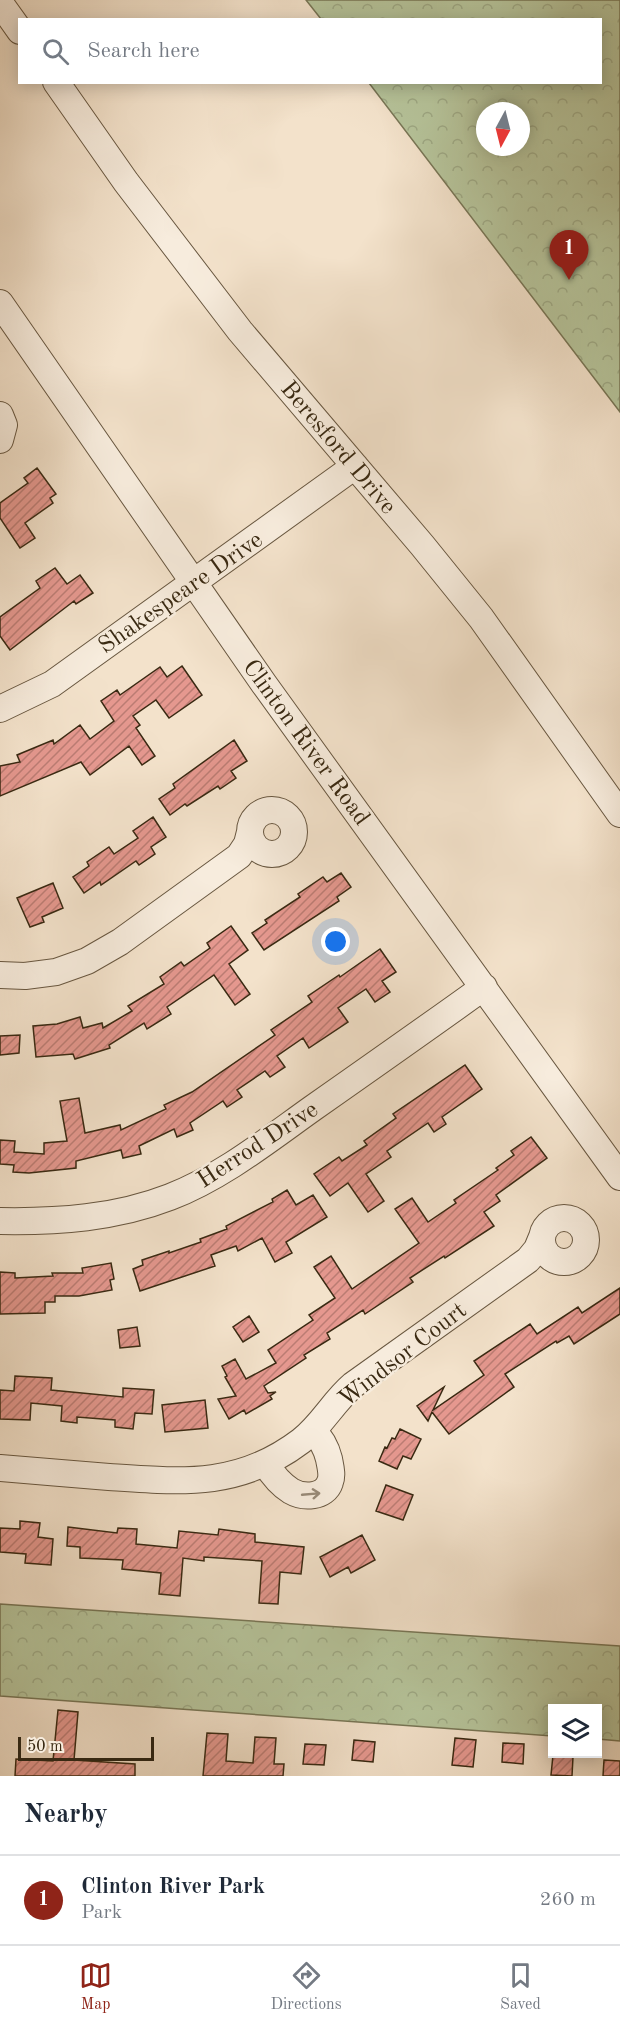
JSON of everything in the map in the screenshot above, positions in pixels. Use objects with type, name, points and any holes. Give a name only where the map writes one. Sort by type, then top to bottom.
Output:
[{"type":"street","points":[[0,3],[18,28]]},
{"type":"street","name":"Beresford Drive","points":[[57,84],[126,182],[240,331],[481,618],[620,814]]},
{"type":"street","name":"Clinton River Road","points":[[0,303],[264,684],[620,1177]]},
{"type":"street","points":[[0,415],[4,425],[0,440]]},
{"type":"street","name":"Shakespeare Drive","points":[[0,709],[52,684],[355,466]]},
{"type":"street","points":[[0,975],[25,976],[56,972],[87,961],[120,942],[239,856],[247,844],[252,824],[261,813],[275,810],[287,816],[294,829],[292,842],[281,852],[239,856]]},
{"type":"street","points":[[250,832],[255,845],[267,853]]},
{"type":"street","name":"Herrod Drive","points":[[0,1221],[89,1218],[170,1197],[207,1180],[282,1131],[484,987]]},
{"type":"street","name":"Windsor Court","points":[[0,1468],[181,1482],[220,1478],[266,1464],[313,1431],[353,1385],[528,1260],[537,1249],[548,1224],[561,1218],[575,1221],[584,1232],[585,1246],[577,1257],[563,1262],[528,1260]]},
{"type":"street","points":[[542,1237],[545,1251],[556,1260]]},
{"type":"street","points":[[266,1464],[278,1481],[291,1491],[306,1497],[321,1493],[330,1482],[331,1470],[322,1439],[313,1431]]},
{"type":"green space","points":[[306,0],[620,0],[620,412],[370,84],[602,84],[602,18],[320,18]]},
{"type":"green space","points":[[0,1604],[620,1646],[620,1741],[602,1739],[602,1704],[548,1704],[548,1736],[0,1696]]},
{"type":"building","points":[[37,468],[56,494],[50,498],[53,503],[25,523],[35,538],[20,548],[0,518],[0,503],[28,483],[24,478]]},
{"type":"building","points":[[55,568],[67,584],[80,575],[93,593],[76,604],[74,601],[10,650],[0,636],[0,617],[40,588],[36,581]]},
{"type":"building","points":[[182,666],[202,695],[169,718],[156,700],[133,716],[140,725],[136,728],[155,756],[142,765],[129,746],[90,775],[81,762],[0,796],[0,766],[20,762],[17,755],[53,740],[54,744],[80,725],[90,739],[114,721],[101,701],[117,690],[120,695],[160,667],[167,677]]},
{"type":"building","points":[[234,740],[247,761],[231,771],[236,778],[220,789],[218,786],[187,806],[185,804],[170,815],[159,799],[175,788],[173,784]]},
{"type":"building","points":[[153,817],[166,837],[151,847],[155,854],[139,865],[136,861],[101,885],[100,882],[84,893],[73,877],[89,866],[87,862],[109,847],[114,854],[138,838],[133,831]]},
{"type":"building","points":[[341,873],[351,887],[337,897],[339,901],[264,950],[252,933],[267,923],[265,920],[300,897],[298,894],[323,877],[327,882]]},
{"type":"building","points":[[53,883],[63,908],[42,917],[44,922],[30,927],[17,898]]},
{"type":"building","points":[[231,926],[248,950],[229,964],[250,994],[235,1005],[214,975],[167,1007],[171,1014],[147,1029],[144,1023],[109,1045],[110,1048],[75,1059],[73,1054],[36,1057],[33,1026],[57,1024],[80,1017],[83,1028],[102,1023],[103,1028],[132,1011],[128,1006],[164,984],[160,977],[181,962],[184,966],[210,948],[207,943]]},
{"type":"building","points":[[380,949],[396,972],[382,981],[390,992],[375,1002],[366,989],[338,1008],[348,1022],[309,1048],[303,1038],[277,1056],[285,1067],[270,1077],[265,1071],[237,1090],[242,1097],[227,1107],[223,1101],[190,1123],[193,1130],[177,1137],[174,1129],[139,1146],[141,1154],[123,1158],[121,1150],[76,1161],[76,1168],[29,1173],[13,1172],[14,1165],[0,1164],[0,1140],[15,1141],[14,1152],[44,1154],[44,1143],[67,1141],[60,1101],[79,1098],[85,1133],[120,1125],[121,1130],[166,1109],[164,1105],[192,1092],[275,1035],[271,1030],[312,1002],[308,996]]},
{"type":"building","points":[[20,1035],[19,1053],[0,1055],[0,1036]]},
{"type":"building","points":[[465,1065],[482,1089],[442,1117],[446,1124],[434,1132],[428,1123],[387,1151],[391,1157],[366,1174],[384,1201],[368,1212],[348,1183],[330,1196],[314,1174],[339,1157],[342,1161],[367,1145],[364,1141],[396,1118],[393,1114]]},
{"type":"building","points":[[531,1137],[547,1158],[496,1195],[500,1201],[484,1212],[494,1226],[410,1278],[413,1282],[365,1314],[363,1310],[327,1333],[330,1339],[304,1355],[306,1358],[264,1386],[268,1393],[276,1392],[270,1396],[272,1399],[246,1414],[244,1410],[229,1419],[218,1399],[236,1396],[225,1377],[227,1376],[222,1366],[235,1359],[246,1379],[276,1363],[268,1350],[313,1320],[309,1315],[335,1298],[314,1267],[331,1256],[352,1289],[419,1243],[395,1209],[412,1198],[428,1222],[456,1203],[454,1200],[498,1170],[496,1168],[514,1155],[511,1151]]},
{"type":"building","points":[[287,1190],[296,1205],[313,1195],[327,1217],[286,1242],[292,1253],[275,1262],[262,1238],[238,1251],[236,1246],[211,1255],[215,1266],[140,1291],[133,1269],[143,1265],[142,1260],[201,1242],[200,1239],[227,1229],[226,1226],[273,1202],[272,1199]]},
{"type":"building","points":[[111,1263],[114,1279],[110,1280],[112,1290],[79,1296],[55,1296],[55,1302],[45,1302],[45,1313],[0,1314],[0,1272],[15,1273],[15,1278],[53,1276],[52,1273],[83,1273],[82,1268]]},
{"type":"building","points":[[620,1288],[620,1314],[574,1344],[569,1336],[557,1343],[556,1341],[505,1374],[514,1387],[449,1434],[432,1412],[428,1421],[417,1406],[444,1387],[433,1410],[484,1375],[474,1361],[530,1324],[537,1334],[578,1307],[582,1313]]},
{"type":"building","points":[[249,1316],[259,1332],[243,1342],[233,1327]]},
{"type":"building","points":[[137,1327],[140,1346],[120,1348],[118,1330]]},
{"type":"building","points":[[15,1376],[52,1378],[51,1390],[123,1397],[123,1388],[154,1390],[152,1414],[135,1413],[133,1429],[115,1427],[115,1420],[77,1417],[77,1423],[61,1421],[62,1406],[31,1403],[30,1420],[0,1419],[0,1390],[14,1391]]},
{"type":"building","points":[[205,1400],[208,1428],[165,1432],[162,1405]]},
{"type":"building","points":[[400,1429],[421,1439],[411,1459],[403,1456],[397,1469],[379,1461],[385,1447],[387,1448],[392,1438],[395,1439]]},
{"type":"building","points":[[386,1485],[413,1495],[403,1520],[376,1511]]},
{"type":"building","points":[[20,1521],[40,1523],[38,1537],[53,1539],[51,1565],[25,1563],[26,1554],[0,1552],[0,1528],[20,1529]]},
{"type":"building","points":[[68,1527],[117,1533],[118,1528],[137,1529],[136,1544],[177,1548],[179,1531],[218,1535],[219,1529],[255,1534],[255,1542],[304,1547],[301,1574],[280,1572],[278,1604],[259,1603],[262,1561],[204,1557],[204,1561],[183,1558],[180,1596],[159,1594],[161,1573],[122,1569],[123,1560],[80,1558],[80,1547],[67,1546]]},
{"type":"building","points":[[362,1535],[375,1560],[351,1573],[348,1567],[330,1577],[320,1557]]},
{"type":"building","points":[[58,1710],[78,1712],[74,1760],[135,1764],[135,1776],[15,1776],[16,1759],[53,1761]]},
{"type":"building","points":[[207,1733],[228,1734],[226,1761],[253,1763],[255,1737],[276,1738],[274,1764],[284,1764],[283,1776],[203,1776]]},
{"type":"building","points":[[455,1738],[476,1740],[473,1767],[452,1765]]},
{"type":"building","points":[[354,1740],[375,1742],[373,1762],[352,1760]]},
{"type":"building","points":[[503,1743],[524,1744],[523,1764],[502,1762]]},
{"type":"building","points":[[305,1744],[326,1745],[324,1765],[303,1764]]},
{"type":"building","points":[[553,1758],[573,1758],[572,1776],[551,1775]]},
{"type":"building","points":[[604,1760],[620,1761],[620,1776],[603,1776]]},
{"type":"place","name":"Clinton River Park","points":[[569,280]]}]
